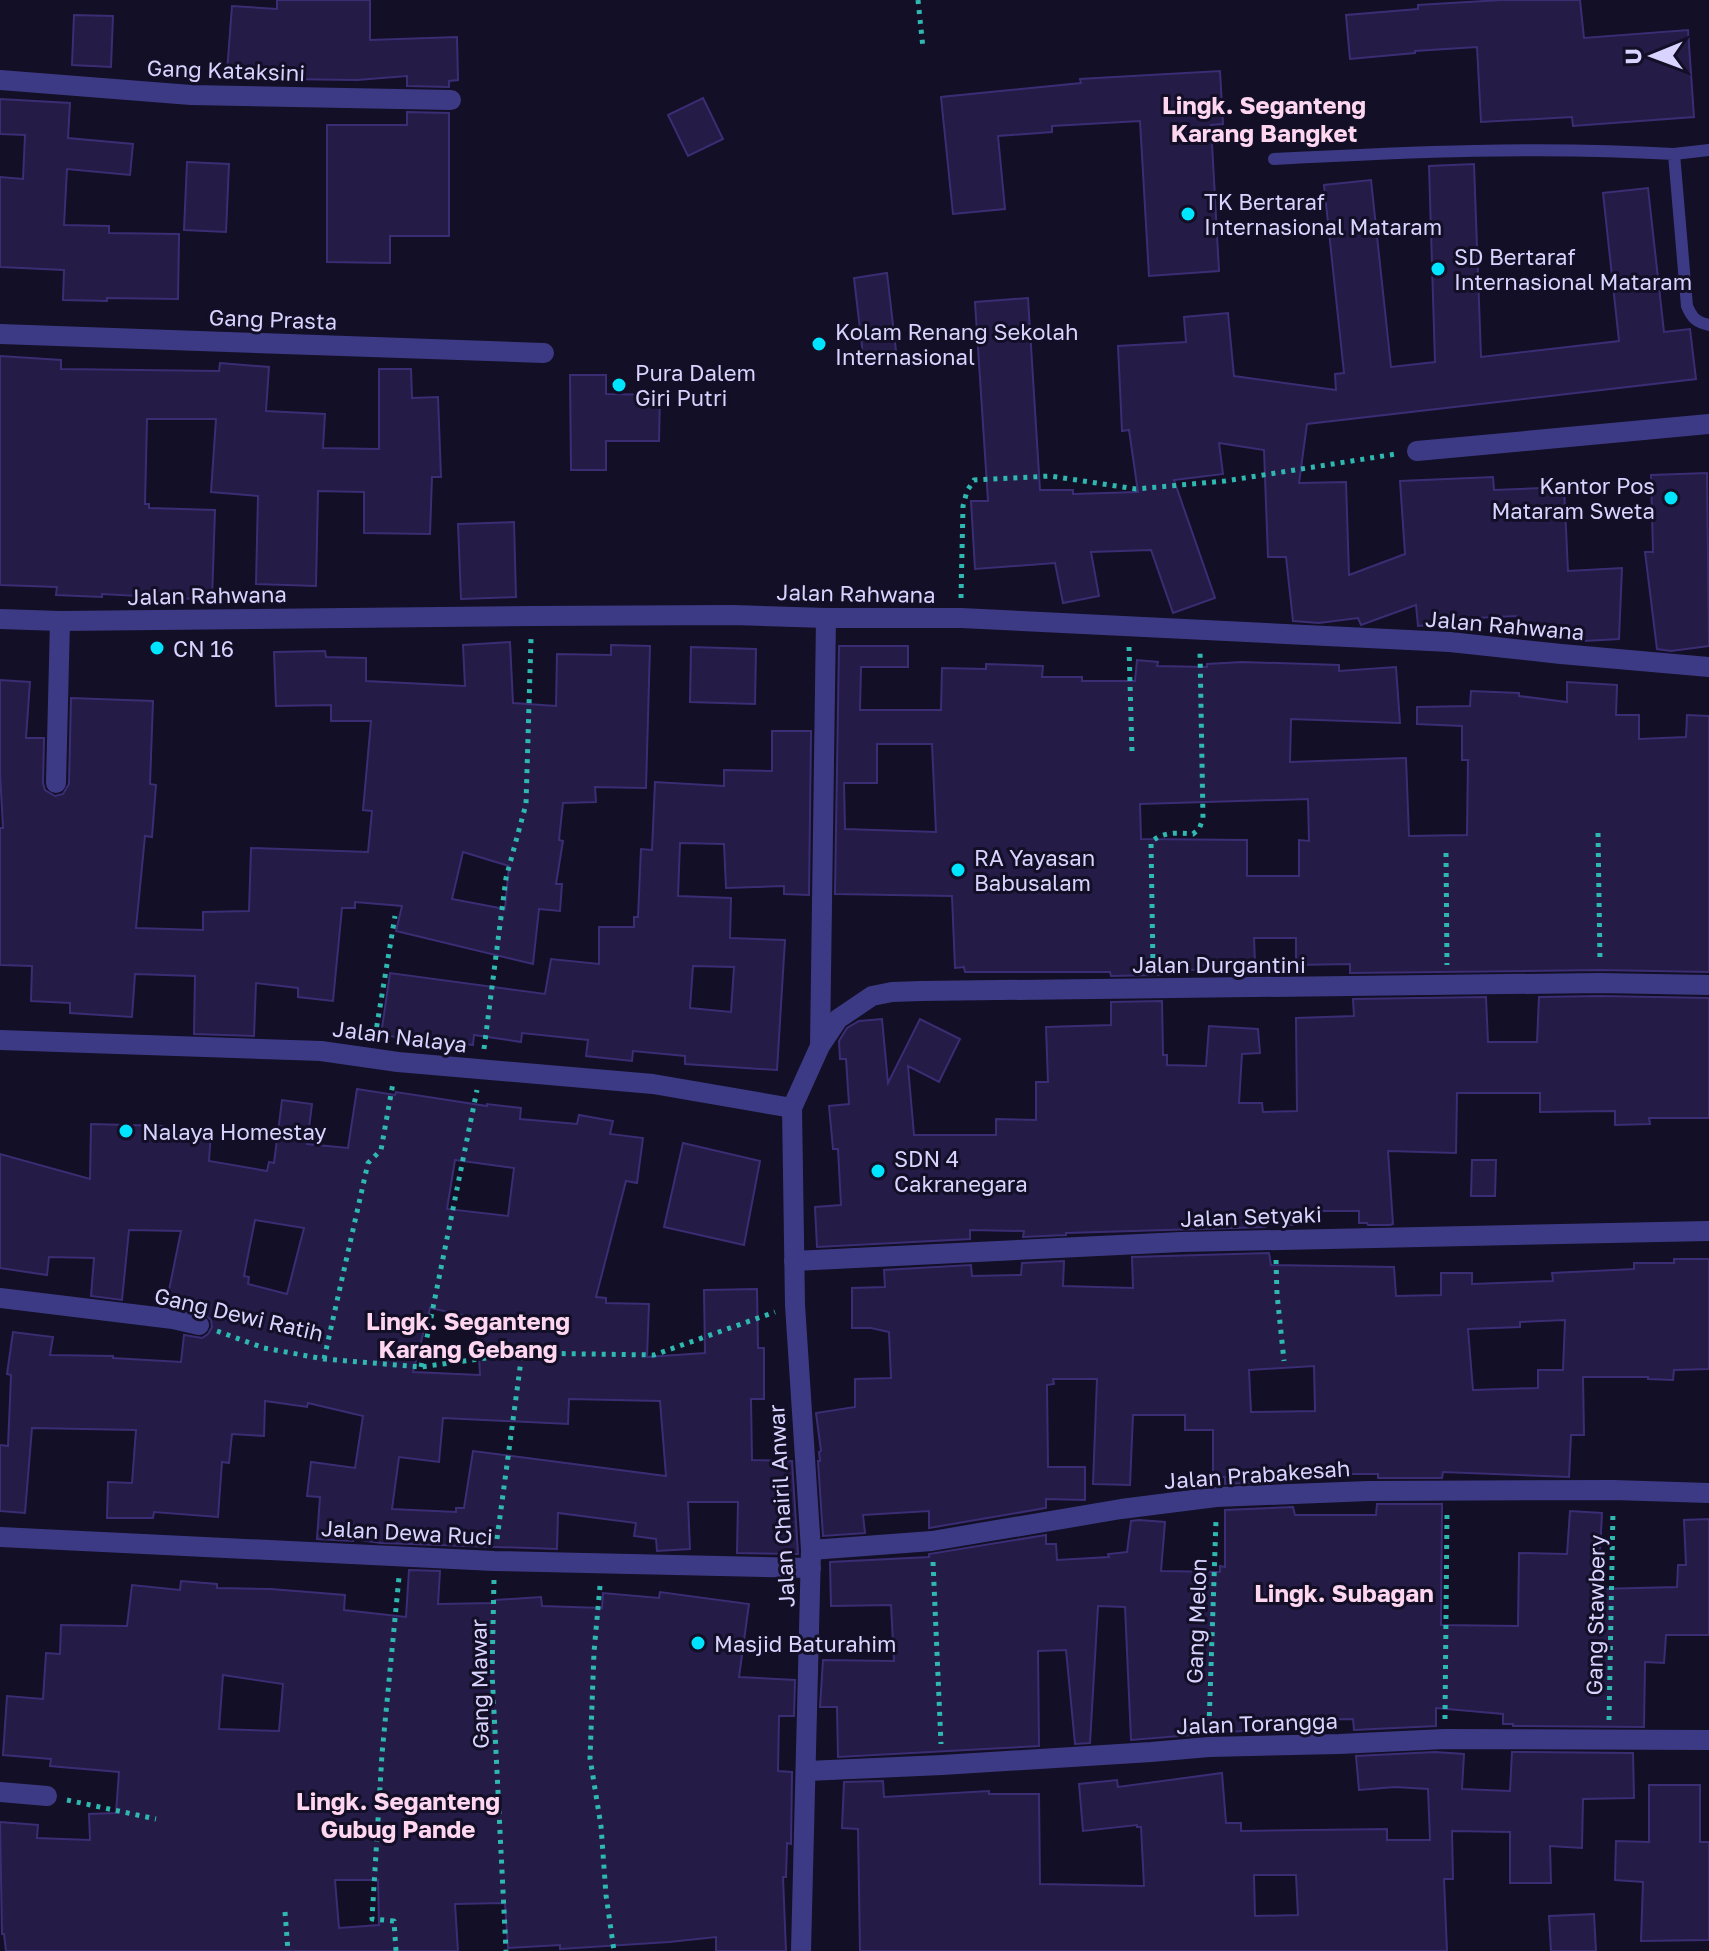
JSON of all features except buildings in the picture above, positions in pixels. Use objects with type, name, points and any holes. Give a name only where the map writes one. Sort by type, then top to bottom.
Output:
[{"type":"street","name":"Gang Kataksini","points":[[0,80],[191,95],[451,100]]},
{"type":"street","name":"Gang Prasta","points":[[0,334],[544,353]]},
{"type":"street","points":[[1417,451],[1709,424]]},
{"type":"street","name":"Jalan Rahwana","points":[[0,619],[733,615],[961,618],[1450,642],[1709,667]]},
{"type":"street","points":[[820,1046],[826,618]]},
{"type":"street","points":[[56,783],[60,621]]},
{"type":"street","name":"Jalan Durgantini","points":[[792,1108],[820,1046],[838,1019],[872,996],[892,992],[1600,983],[1709,985]]},
{"type":"street","name":"Jalan Nalaya","points":[[0,1040],[305,1050],[398,1062],[653,1084],[792,1108]]},
{"type":"street","name":"Jalan Chairil Anwar","points":[[792,1108],[795,1305],[811,1559],[801,1951]]},
{"type":"street","name":"Jalan Setyaki","points":[[794,1261],[1276,1239],[1709,1231]]},
{"type":"street","name":"Gang Dewi Ratih","points":[[0,1298],[173,1319],[199,1325]]},
{"type":"street","name":"Jalan Prabakesah","points":[[811,1559],[1121,1509],[1216,1497],[1369,1491],[1613,1490],[1709,1493]]},
{"type":"street","name":"Jalan Dewa Ruci","points":[[0,1537],[494,1561],[605,1563],[811,1559]]},
{"type":"street","name":"Jalan Torangga","points":[[807,1771],[1209,1747],[1445,1739],[1709,1740]]},
{"type":"street","points":[[0,1792],[47,1796]]},
{"type":"lane","points":[[1274,159],[1411,152],[1602,150],[1674,154],[1709,150]]},
{"type":"lane","points":[[1674,154],[1687,306],[1691,317],[1709,325]]},
{"type":"path","points":[[918,0],[923,48]]},
{"type":"path","points":[[961,618],[963,506],[974,480],[1050,476],[1136,489],[1225,481],[1417,451]]},
{"type":"path","points":[[421,1367],[481,1070],[506,878],[526,804],[532,616]]},
{"type":"path","points":[[1128,626],[1132,753]]},
{"type":"path","points":[[1153,989],[1151,842],[1166,833],[1193,834],[1203,819],[1199,630]]},
{"type":"path","points":[[1598,833],[1600,983]]},
{"type":"path","points":[[1446,853],[1447,986]]},
{"type":"path","points":[[371,1057],[395,916]]},
{"type":"path","points":[[324,1359],[368,1163],[381,1150],[398,1062]]},
{"type":"path","points":[[1276,1239],[1277,1294],[1284,1361]]},
{"type":"path","name":"Gang Dewi Ratih","points":[[199,1325],[264,1348],[324,1359],[421,1367],[522,1353],[654,1355],[795,1305]]},
{"type":"path","name":"Gang Mawar","points":[[506,1951],[492,1672],[494,1561],[522,1353]]},
{"type":"path","name":"Gang Stawbery","points":[[1609,1741],[1613,1490]]},
{"type":"path","points":[[1445,1739],[1448,1492]]},
{"type":"path","name":"Gang Melon","points":[[1209,1747],[1216,1497]]},
{"type":"path","points":[[932,1541],[942,1765]]},
{"type":"path","points":[[396,1951],[394,1921],[372,1919],[382,1754],[401,1556]]},
{"type":"path","points":[[605,1563],[594,1652],[590,1758],[601,1826],[614,1951]]},
{"type":"path","points":[[47,1796],[156,1819]]},
{"type":"path","points":[[285,1912],[288,1951]]},
{"type":"place","name":"TK Bertaraf Internasional Mataram","points":[[1188,214]]},
{"type":"place","name":"SD Bertaraf Internasional Mataram","points":[[1438,269]]},
{"type":"place","name":"Kolam Renang Sekolah Internasional","points":[[819,344]]},
{"type":"place","name":"Pura Dalem Giri Putri","points":[[619,385]]},
{"type":"place","name":"Kantor Pos Mataram Sweta","points":[[1671,498]]},
{"type":"place","name":"CN 16","points":[[157,648]]},
{"type":"place","name":"RA Yayasan Babusalam","points":[[958,870]]},
{"type":"place","name":"Nalaya Homestay","points":[[126,1131]]},
{"type":"place","name":"SDN 4 Cakranegara","points":[[878,1171]]},
{"type":"place","name":"Masjid Baturahim","points":[[698,1643]]},
{"type":"district","name":"Lingk. Seganteng Karang Bangket","points":[[1264,118]]},
{"type":"district","name":"Lingk. Seganteng Karang Gebang","points":[[468,1334]]},
{"type":"district","name":"Lingk. Subagan","points":[[1344,1592]]},
{"type":"district","name":"Lingk. Seganteng Gubug Pande","points":[[398,1814]]}]
